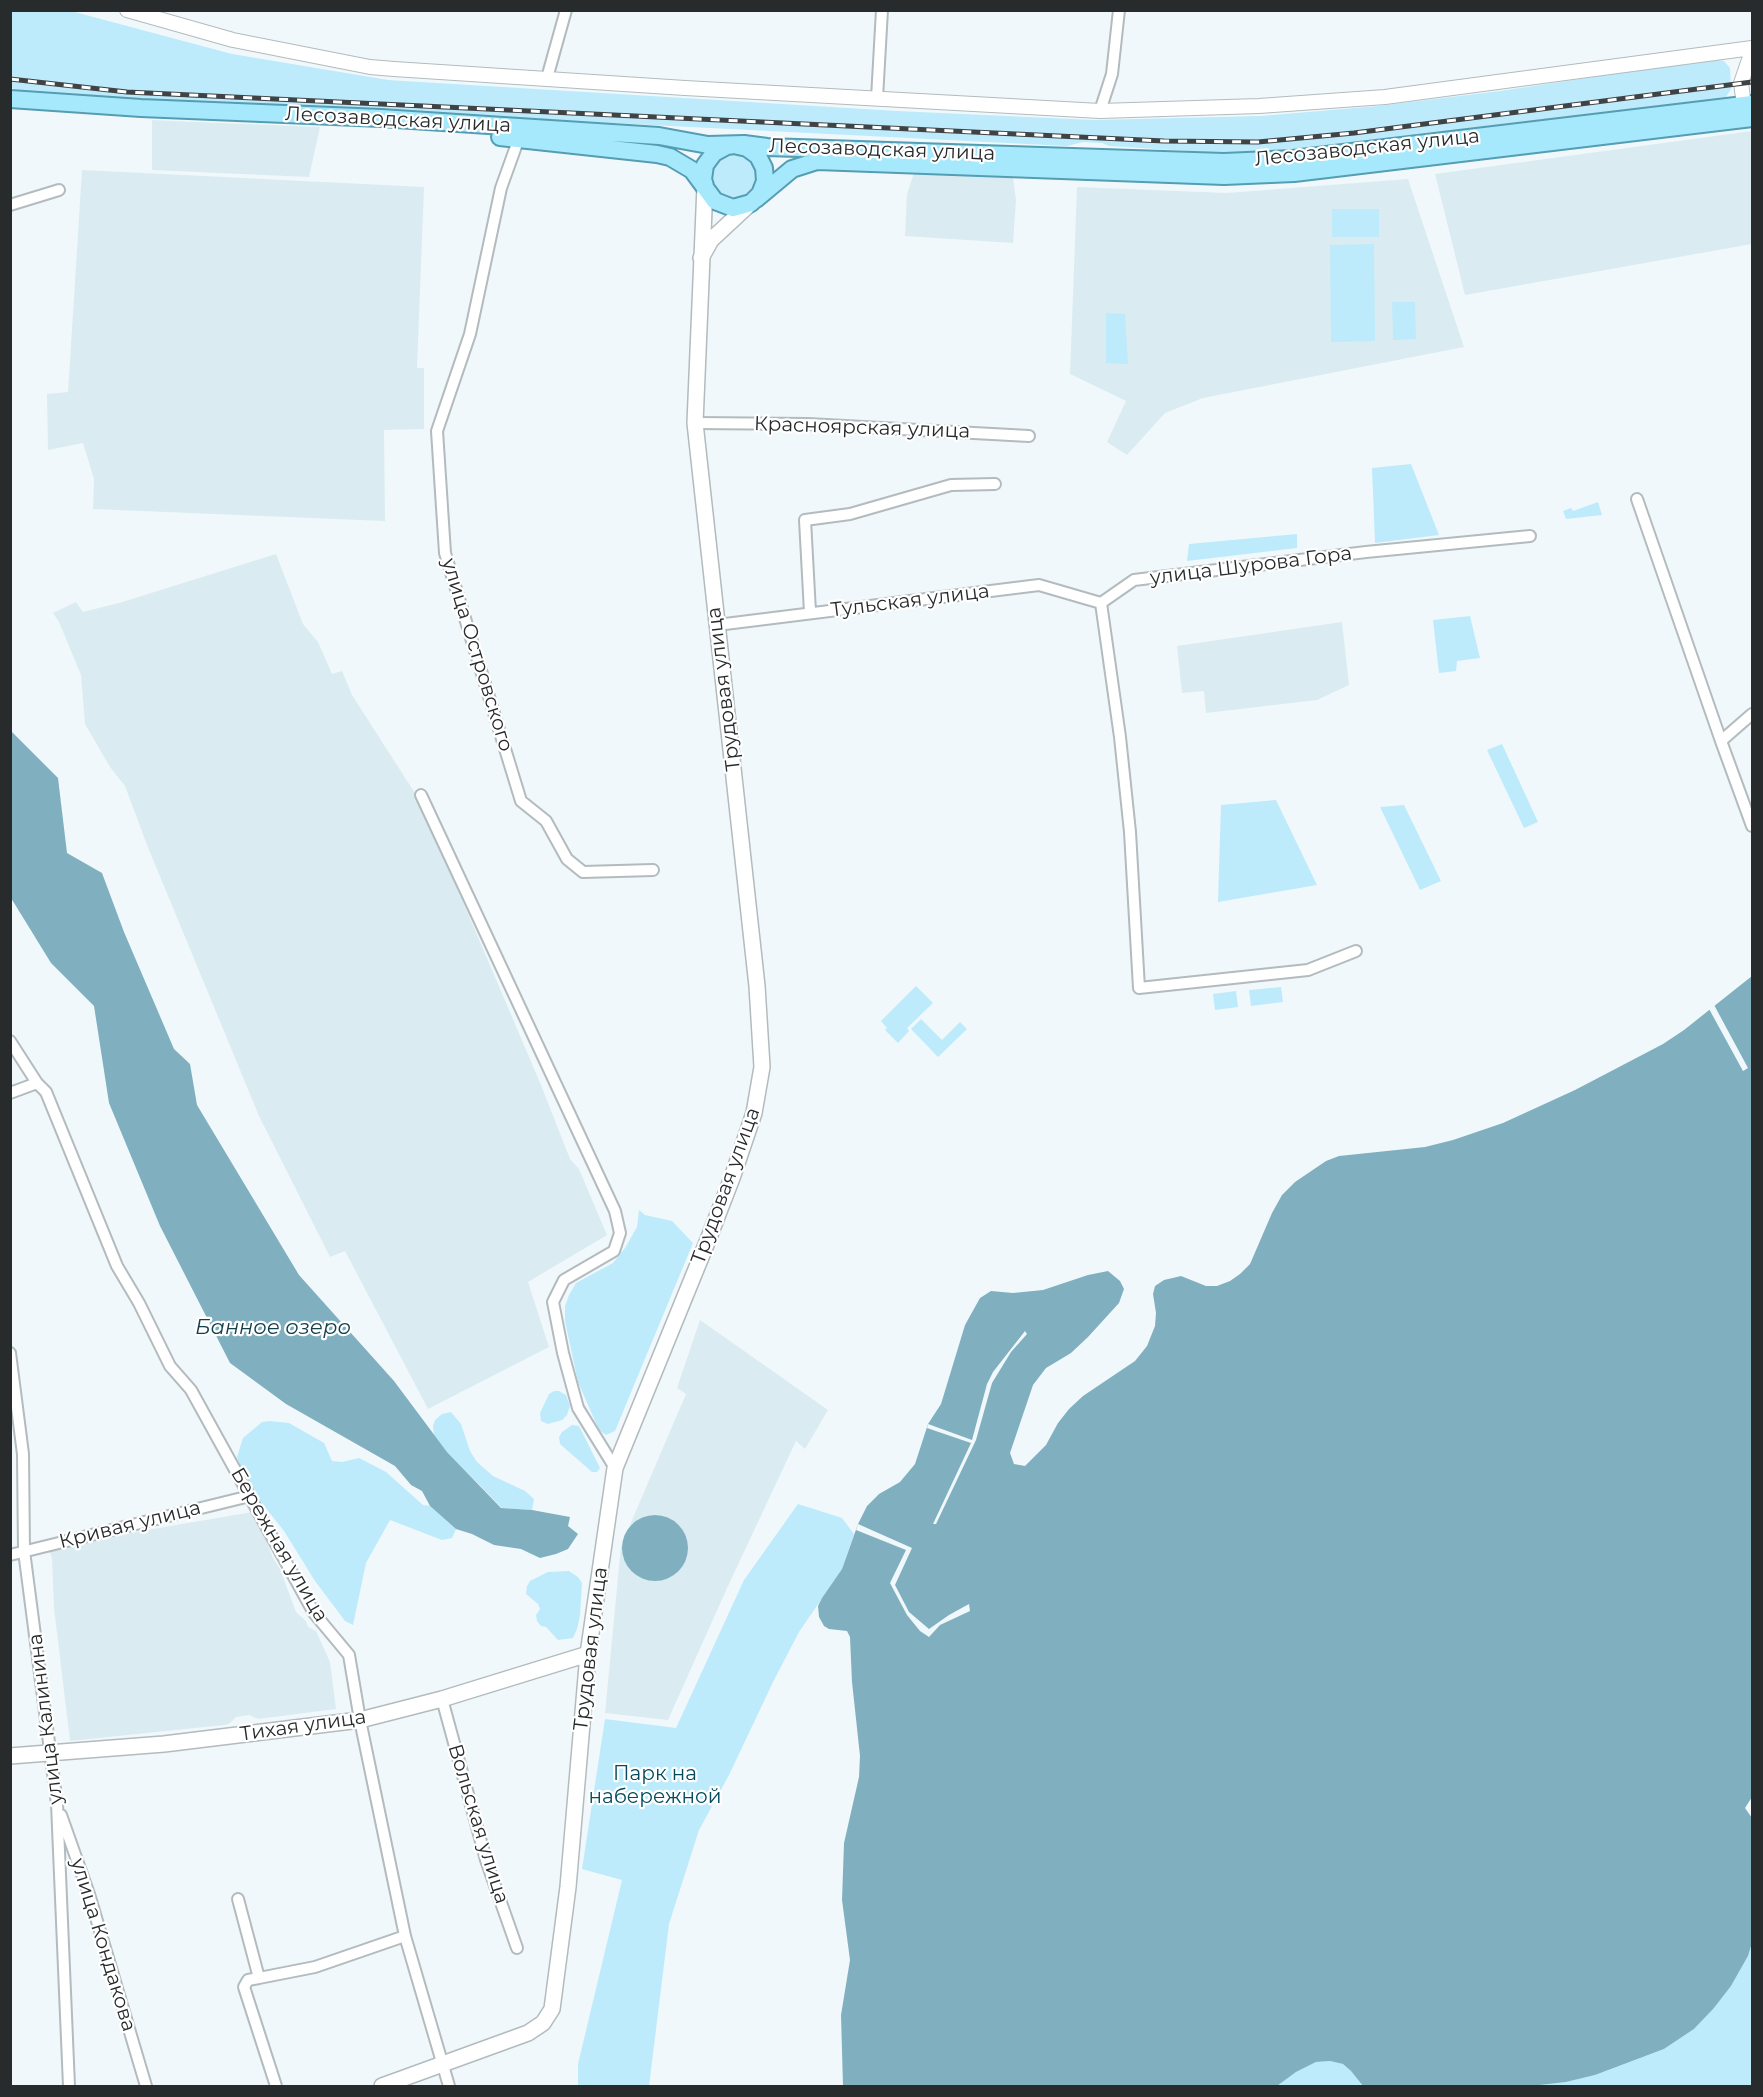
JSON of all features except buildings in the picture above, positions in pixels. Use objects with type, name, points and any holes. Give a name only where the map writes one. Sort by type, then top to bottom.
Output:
[{"type":"main road","name":"Лесозаводская улица","points":[[10,99],[141,108],[496,125],[659,136],[708,145],[744,144],[767,147],[1224,162],[1281,160],[1749,109]]},
{"type":"main road","name":"Лесозаводская улица","points":[[756,199],[792,169],[817,161],[1224,176],[1282,174],[1749,109]]},
{"type":"main road","name":"Лесозаводская улица","points":[[10,110],[140,119],[519,138],[663,156],[688,166],[705,186]]},
{"type":"main road","points":[[701,258],[711,240],[756,199],[763,188],[764,168],[758,156],[747,148],[734,145],[720,149],[709,158],[703,172],[705,186],[715,201],[727,207],[745,206],[756,199]]},
{"type":"main road","name":"Трудовая улица","points":[[443,2064],[528,2033],[543,2023],[552,2009],[568,1887],[588,1654],[615,1468],[732,1178],[754,1113],[762,1067],[757,986],[694,423],[705,186]]},
{"type":"main road","name":"Тихая улица","points":[[10,1756],[164,1744],[360,1720],[442,1699],[588,1654]]},
{"type":"main road","points":[[382,2086],[443,2064]]},
{"type":"street","points":[[127,10],[233,40],[370,67],[685,88],[1100,111],[1259,106],[1385,97],[1752,49],[1741,83],[1749,109]]},
{"type":"street","points":[[547,78],[566,10]]},
{"type":"street","points":[[877,98],[882,10]]},
{"type":"street","points":[[1100,111],[1112,74],[1119,10]]},
{"type":"street","name":"улица Островского","points":[[519,138],[501,188],[470,334],[437,431],[445,553],[521,801],[546,821],[567,859],[583,872],[653,870]]},
{"type":"street","points":[[10,205],[59,190]]},
{"type":"street","name":"Красноярская улица","points":[[694,423],[808,424],[1029,436]]},
{"type":"street","points":[[810,612],[805,520],[850,514],[951,485],[995,484]]},
{"type":"street","points":[[1637,499],[1752,826]]},
{"type":"street","name":"улица Шурова Гора","points":[[1101,603],[1134,580],[1366,552],[1530,536]]},
{"type":"street","name":"Тульская улица","points":[[717,625],[1039,585],[1101,603]]},
{"type":"street","points":[[1101,603],[1120,737],[1130,832],[1139,988],[1308,970],[1356,951]]},
{"type":"street","points":[[1721,741],[1752,714]]},
{"type":"street","points":[[421,795],[615,1211],[620,1233],[614,1251],[564,1280],[554,1302],[563,1353],[578,1408],[615,1468]]},
{"type":"street","name":"Бережная улица","points":[[10,1041],[46,1092],[117,1266],[139,1303],[170,1366],[191,1390],[314,1613],[349,1655],[360,1720],[405,1936],[449,2086]]},
{"type":"street","points":[[10,1093],[38,1083]]},
{"type":"street","name":"улица Калинина","points":[[10,1353],[22,1454],[24,1551],[57,1804],[69,2086]]},
{"type":"street","name":"Кривая улица","points":[[10,1554],[249,1496]]},
{"type":"street","name":"Вольская улица","points":[[442,1699],[486,1860],[517,1948]]},
{"type":"street","name":"улица Кондакова","points":[[57,1804],[89,1894],[146,2086]]},
{"type":"street","points":[[238,1899],[259,1978]]},
{"type":"street","points":[[276,2086],[244,1987],[248,1980],[315,1967],[405,1936]]},
{"type":"shaded area","points":[[152,120],[320,127],[309,177],[152,170]]},
{"type":"shaded area","points":[[1752,131],[1752,244],[1465,295],[1435,174]]},
{"type":"shaded area","points":[[82,170],[424,187],[417,368],[424,368],[424,429],[384,430],[385,521],[93,509],[94,479],[83,443],[48,450],[47,394],[68,392]]},
{"type":"shaded area","points":[[914,173],[1013,178],[1016,200],[1013,243],[905,236],[907,194]]},
{"type":"shaded area","points":[[1408,179],[1464,347],[1203,398],[1165,413],[1127,455],[1107,442],[1126,401],[1070,374],[1077,187],[1227,193]]},
{"type":"shaded area","points":[[276,554],[303,624],[318,642],[332,674],[342,671],[352,695],[420,801],[541,1085],[570,1159],[579,1169],[607,1235],[528,1282],[549,1347],[428,1409],[345,1251],[330,1257],[259,1116],[147,845],[125,786],[110,767],[85,724],[81,675],[53,613],[76,602],[83,612],[119,603]]},
{"type":"shaded area","points":[[1342,622],[1349,685],[1317,700],[1206,713],[1204,691],[1182,693],[1177,646]]},
{"type":"shaded area","points":[[700,1320],[828,1410],[805,1449],[796,1441],[668,1720],[605,1713],[621,1546],[686,1394],[677,1388]]},
{"type":"shaded area","points":[[258,1511],[263,1532],[296,1612],[306,1621],[308,1627],[316,1631],[330,1662],[336,1709],[258,1719],[249,1715],[236,1717],[229,1724],[224,1725],[70,1741],[54,1608],[52,1558],[48,1547]]},
{"type":"green space","points":[[10,11],[71,11],[232,54],[388,80],[897,111],[1094,120],[1261,116],[1378,106],[1500,91],[1713,59],[1724,61],[1730,68],[1731,89],[1726,97],[1714,99],[1279,151],[1237,154],[1109,146],[1102,143],[1083,142],[1067,146],[16,93],[11,86]]},
{"type":"green space","points":[[729,154],[745,156],[752,161],[759,175],[752,197],[728,204],[710,186],[710,169],[715,162]]},
{"type":"green space","points":[[1332,209],[1379,209],[1379,237],[1332,237]]},
{"type":"green space","points":[[1374,244],[1375,341],[1331,342],[1330,245]]},
{"type":"green space","points":[[1392,302],[1415,302],[1416,339],[1393,340]]},
{"type":"green space","points":[[1106,313],[1125,314],[1128,364],[1106,363]]},
{"type":"green space","points":[[1411,464],[1439,535],[1375,543],[1372,468]]},
{"type":"green space","points":[[1598,502],[1602,515],[1566,519],[1563,511],[1571,508],[1573,511]]},
{"type":"green space","points":[[1297,534],[1297,548],[1187,561],[1189,544]]},
{"type":"green space","points":[[1470,616],[1480,658],[1457,661],[1456,671],[1439,673],[1433,620]]},
{"type":"green space","points":[[1502,744],[1538,822],[1524,828],[1487,750]]},
{"type":"green space","points":[[1276,800],[1317,885],[1218,902],[1221,805]]},
{"type":"green space","points":[[1404,805],[1441,881],[1420,890],[1380,807]]},
{"type":"green space","points":[[916,986],[933,1003],[907,1028],[909,1031],[898,1043],[885,1030],[887,1028],[881,1021]]},
{"type":"green space","points":[[1281,987],[1283,1002],[1251,1006],[1249,990]]},
{"type":"green space","points":[[1236,991],[1238,1007],[1215,1010],[1213,994]]},
{"type":"green space","points":[[921,1019],[942,1040],[960,1022],[967,1029],[938,1057],[911,1029]]},
{"type":"green space","points":[[639,1210],[645,1215],[672,1221],[693,1243],[615,1431],[606,1435],[599,1430],[578,1382],[565,1321],[565,1306],[576,1283],[613,1263],[625,1248],[637,1227]]},
{"type":"green space","points":[[554,1391],[566,1395],[570,1406],[567,1415],[562,1420],[548,1424],[541,1421],[540,1413],[549,1394]]},
{"type":"green space","points":[[451,1412],[461,1424],[470,1451],[477,1462],[493,1476],[525,1491],[534,1499],[532,1510],[502,1508],[447,1452],[434,1435],[433,1426],[435,1420],[442,1414]]},
{"type":"green space","points":[[262,1422],[289,1423],[324,1443],[332,1461],[342,1462],[359,1458],[386,1472],[423,1505],[430,1506],[456,1529],[452,1538],[442,1540],[390,1520],[366,1563],[353,1625],[345,1621],[315,1581],[284,1531],[246,1483],[237,1457],[243,1438]]},
{"type":"green space","points":[[572,1425],[579,1426],[600,1468],[597,1472],[592,1472],[560,1444],[559,1437],[562,1432]]},
{"type":"green space","name":"Парк на набережной","points":[[798,1504],[842,1518],[854,1534],[842,1569],[799,1632],[729,1775],[699,1830],[669,1924],[649,2086],[578,2086],[578,2064],[622,1880],[582,1869],[605,1719],[676,1728],[744,1580]]},
{"type":"green space","points":[[569,1571],[582,1583],[580,1615],[573,1638],[558,1640],[537,1621],[536,1615],[540,1609],[538,1604],[526,1594],[527,1586],[530,1581],[548,1572]]},
{"type":"green space","points":[[1752,1943],[1752,2086],[1496,2086],[1566,2082],[1595,2075],[1664,2049],[1694,2029],[1714,2008],[1731,1986],[1748,1956]]},
{"type":"green space","points":[[1330,2061],[1343,2064],[1363,2086],[1277,2086],[1296,2072],[1316,2062]]},
{"type":"water","name":"Банное озеро","points":[[11,731],[58,778],[67,853],[102,873],[124,932],[174,1049],[190,1064],[197,1105],[299,1275],[394,1381],[447,1452],[501,1508],[532,1510],[570,1517],[568,1526],[578,1534],[568,1549],[540,1558],[521,1549],[494,1545],[456,1529],[430,1506],[422,1491],[411,1485],[395,1466],[286,1404],[230,1363],[160,1226],[109,1103],[94,1006],[51,963],[11,898]]},
{"type":"water","points":[[1752,976],[1752,1797],[1745,1808],[1752,1818],[1752,1943],[1748,1956],[1731,1986],[1714,2008],[1694,2029],[1664,2049],[1595,2075],[1539,2085],[1363,2086],[1343,2064],[1330,2061],[1316,2062],[1296,2072],[1277,2086],[843,2086],[841,2015],[850,1960],[842,1900],[844,1843],[859,1777],[860,1756],[850,1637],[847,1631],[829,1629],[824,1626],[819,1617],[818,1606],[842,1569],[867,1506],[879,1494],[900,1482],[915,1464],[928,1424],[941,1404],[965,1325],[980,1298],[991,1291],[1013,1293],[1043,1290],[1108,1271],[1120,1281],[1124,1289],[1119,1303],[1088,1337],[1071,1353],[1046,1368],[1033,1385],[1010,1453],[1014,1464],[1025,1466],[1046,1445],[1069,1409],[1083,1396],[1135,1361],[1147,1346],[1155,1326],[1156,1313],[1153,1294],[1155,1286],[1164,1280],[1181,1276],[1206,1286],[1217,1286],[1240,1274],[1250,1264],[1282,1195],[1295,1182],[1326,1161],[1339,1156],[1425,1147],[1503,1123],[1575,1090],[1663,1044]]},
{"type":"water","points":[[655,1515],[668,1517],[683,1530],[688,1548],[686,1561],[673,1576],[655,1581],[642,1579],[627,1566],[622,1548],[624,1535],[637,1520]]},
{"type":"pier","points":[[1713,1003],[1748,1068],[1743,1071],[1708,1007]]},
{"type":"pier","points":[[1025,1331],[1027,1334],[1011,1352],[992,1383],[976,1440],[936,1524],[933,1524],[971,1443],[927,1428],[928,1424],[972,1440],[987,1384],[993,1372]]},
{"type":"pier","points":[[858,1524],[912,1548],[895,1585],[909,1612],[929,1629],[969,1604],[970,1611],[940,1625],[929,1637],[920,1631],[907,1615],[890,1583],[906,1550],[856,1530]]},
{"type":"railway","points":[[10,79],[127,92],[1164,141],[1258,142],[1354,133],[1752,82]]}]
